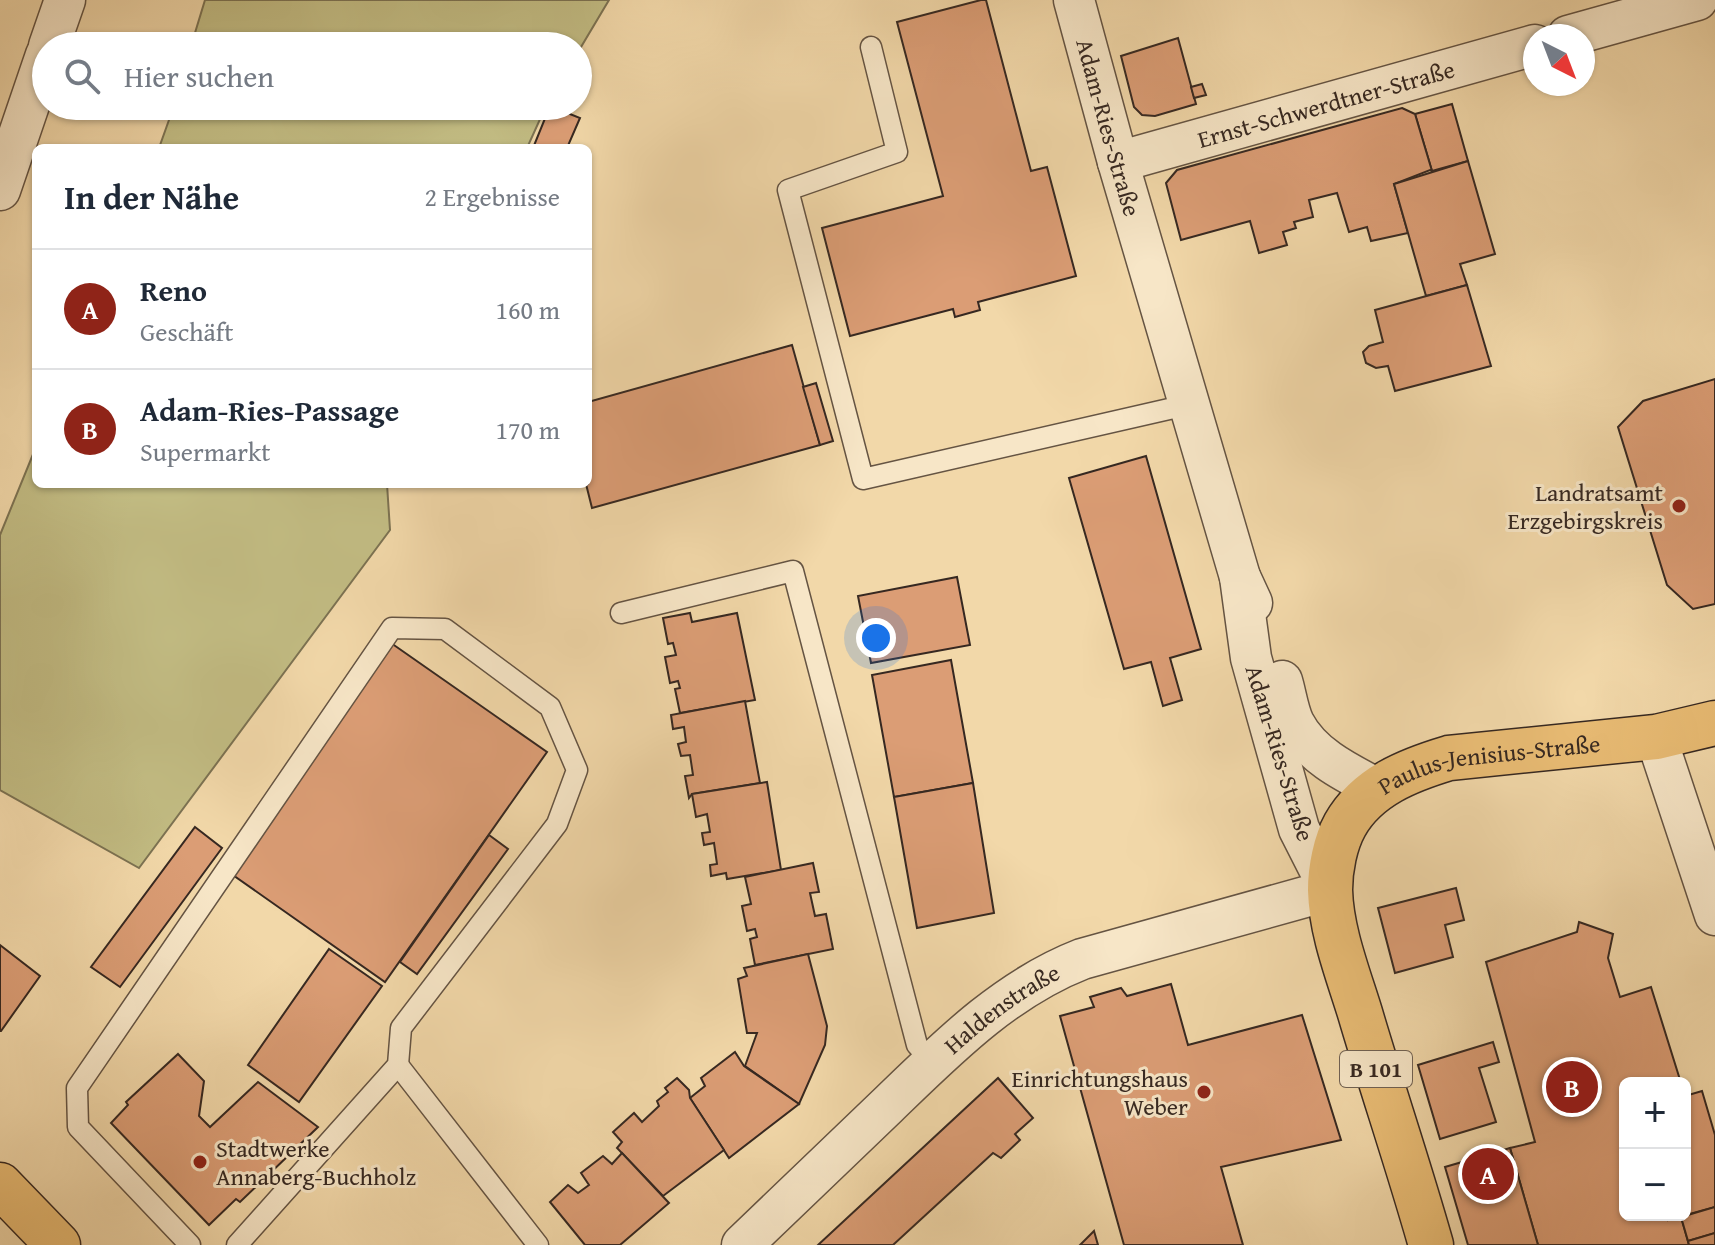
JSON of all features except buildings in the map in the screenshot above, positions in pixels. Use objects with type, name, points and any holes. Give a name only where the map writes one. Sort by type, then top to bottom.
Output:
[{"type":"main road","name":"Paulus-Jenisius-Straße","points":[[1330,890],[1333,863],[1346,824],[1378,789],[1418,767],[1449,758],[1656,737],[1715,723]]},
{"type":"main road","name":"Adam-Ries-Straße","points":[[1330,890],[1334,922],[1346,966],[1431,1245]]},
{"type":"main road","points":[[0,1185],[58,1245]]},
{"type":"street","points":[[54,32],[65,0]]},
{"type":"street","name":"Adam-Ries-Straße","points":[[1074,0],[1118,162],[1240,577],[1251,658],[1299,829],[1330,890]]},
{"type":"street","points":[[1595,28],[1697,0]]},
{"type":"street","name":"Ernst-Schwerdtner-Straße","points":[[1118,162],[1523,48]]},
{"type":"street","points":[[0,190],[32,96]]},
{"type":"street","name":"Adam-Ries-Straße","points":[[1240,577],[1273,650],[1294,723],[1318,752],[1378,789]]},
{"type":"street","points":[[1656,737],[1715,915]]},
{"type":"street","name":"Haldenstraße","points":[[742,1245],[932,1062],[1008,997],[1051,971],[1082,959],[1330,890]]},
{"type":"lane","points":[[871,47],[897,152],[788,190],[863,479],[1191,404]]},
{"type":"lane","points":[[621,613],[793,571],[917,1045],[932,1062]]},
{"type":"lane","points":[[190,1245],[78,1127],[77,1088],[392,628],[445,629],[550,707],[577,770],[557,824],[401,1028],[398,1065],[237,1245]]},
{"type":"lane","points":[[398,1065],[538,1245]]},
{"type":"shaded area","points":[[205,0],[609,0],[590,32],[195,32]]},
{"type":"shaded area","points":[[169,120],[540,120],[529,144],[160,144]]},
{"type":"shaded area","points":[[32,457],[32,488],[387,488],[390,530],[139,868],[0,790],[0,535]]},
{"type":"place","name":"Landratsamt Erzgebirgskreis","points":[[1679,506]]},
{"type":"place","name":"Adam-Ries-Passage","points":[[1572,1087]]},
{"type":"place","name":"Einrichtungshaus Weber","points":[[1204,1092]]},
{"type":"place","name":"Stadtwerke Annaberg-Buchholz","points":[[200,1162]]},
{"type":"place","name":"Reno","points":[[1488,1174]]}]
